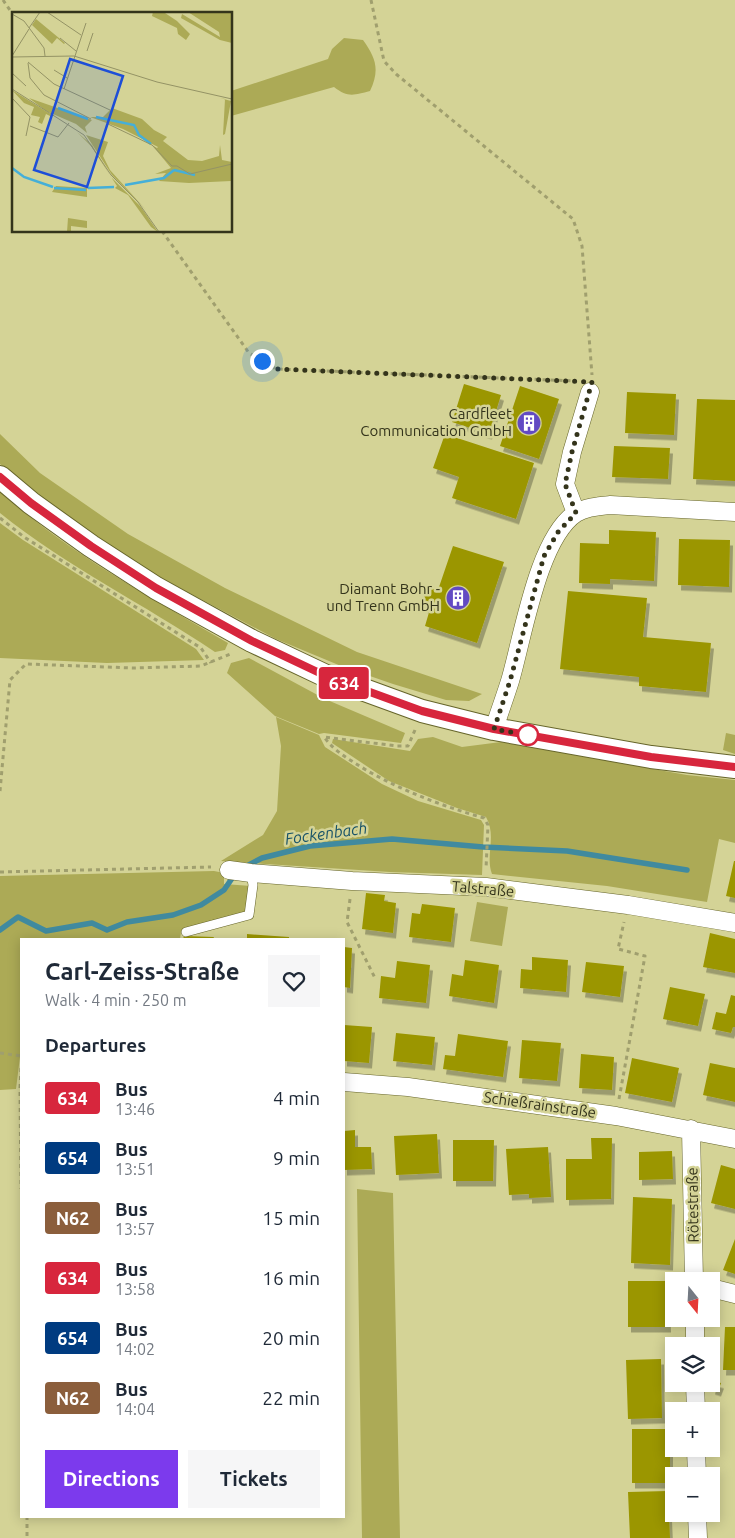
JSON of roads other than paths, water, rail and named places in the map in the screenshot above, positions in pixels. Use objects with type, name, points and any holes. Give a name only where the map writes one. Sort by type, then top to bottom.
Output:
[{"type":"street","points":[[576,513],[565,484],[572,452],[591,387]]},
{"type":"street","points":[[0,477],[31,503],[91,546],[164,593],[252,641],[326,676],[422,711],[494,729],[651,757],[735,767]]},
{"type":"street","points":[[494,729],[510,681],[544,556],[558,532],[576,513],[592,507],[610,505],[735,512]]},
{"type":"street","name":"Talstraße","points":[[229,870],[352,881],[486,887],[628,905],[735,924]]},
{"type":"street","name":"Schießrainstraße","points":[[345,1082],[408,1087],[616,1116],[735,1139]]},
{"type":"street","name":"Rötestraße","points":[[691,1129],[694,1272]]},
{"type":"street","points":[[720,1290],[735,1294]]},
{"type":"street","points":[[697,1522],[698,1538]]},
{"type":"lane","points":[[186,932],[249,915],[253,885],[252,873]]},
{"type":"waterway","name":"Fockenbach","points":[[245,867],[262,858],[310,846],[392,839],[483,847],[567,851],[687,870]]},
{"type":"waterway","name":"Fockenbach","points":[[0,930],[18,917],[46,931],[92,923],[107,930],[127,922],[173,915],[201,905],[224,890],[235,874]]},
{"type":"place","name":"Cardfleet Communication GmbH","points":[[529,423]]},
{"type":"place","name":"Diamant Bohr - und Trenn GmbH","points":[[458,598]]}]
